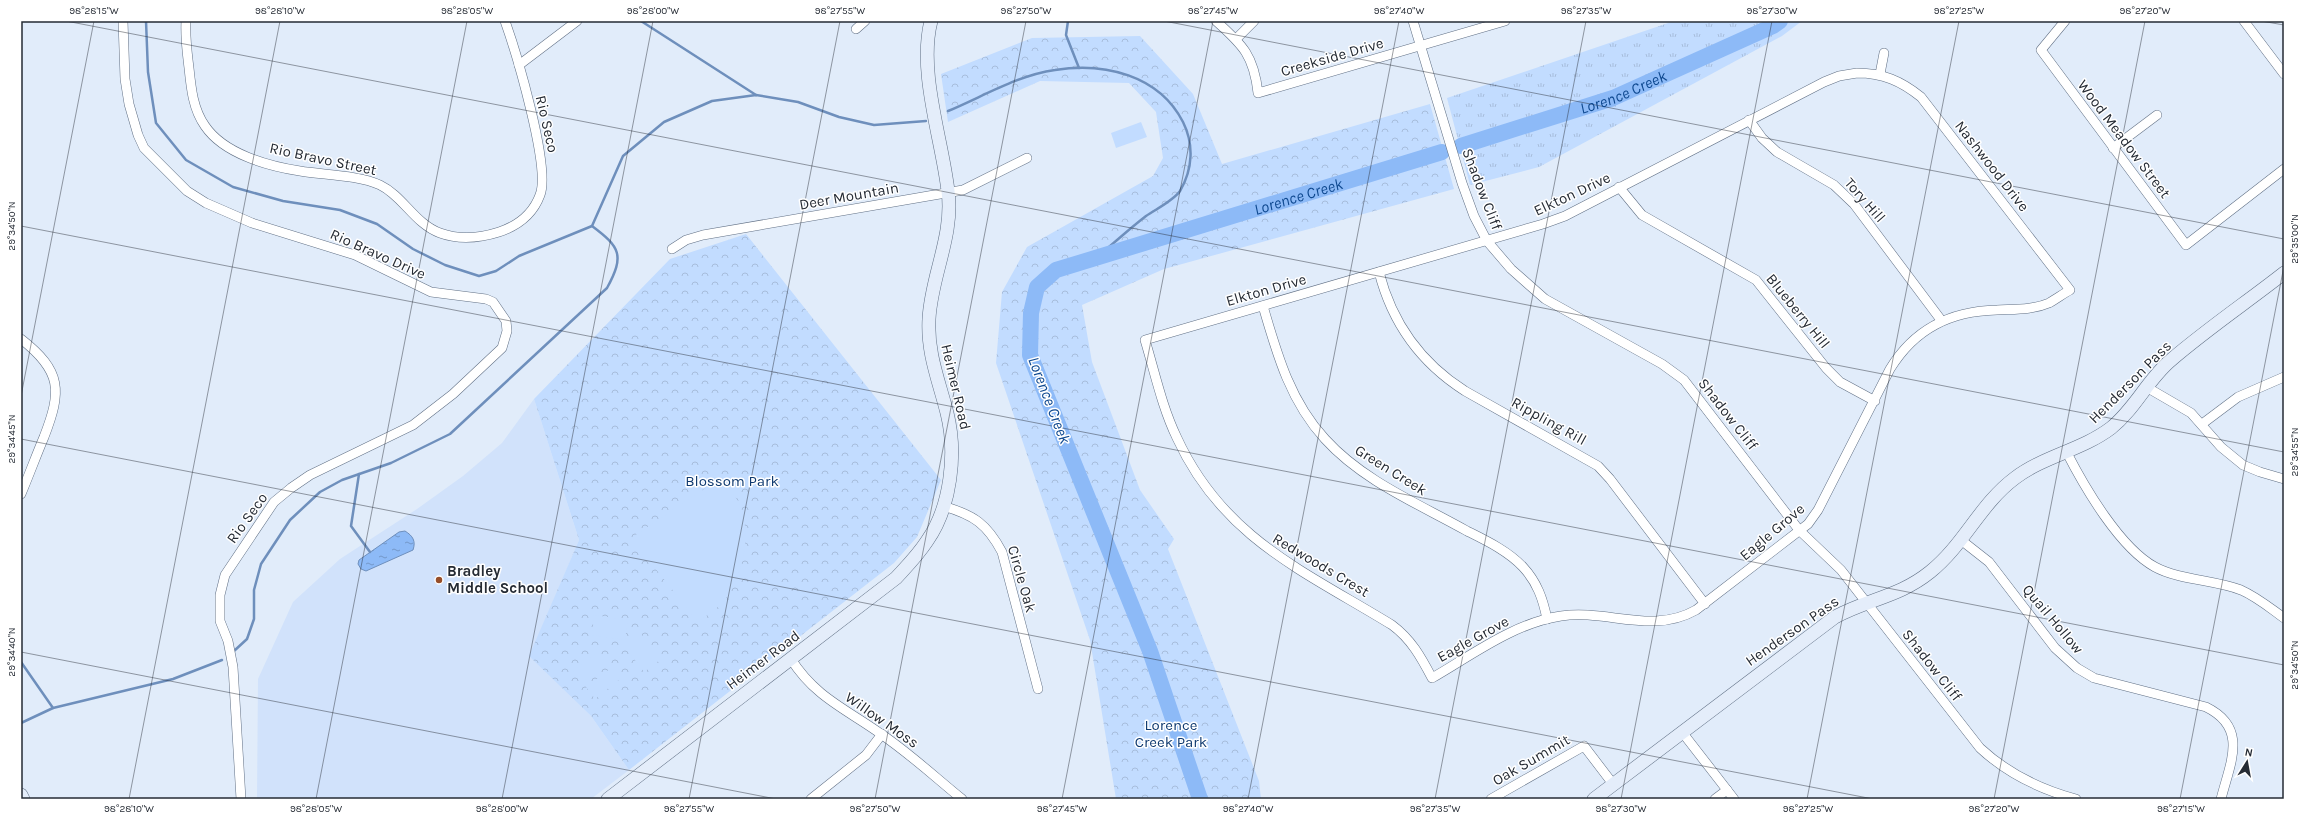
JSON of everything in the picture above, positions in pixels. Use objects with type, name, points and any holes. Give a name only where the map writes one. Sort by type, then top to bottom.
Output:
[{"type":"street","name":"Rio Bravo Drive","points":[[123,21],[125,79],[129,104],[138,135],[144,148],[186,192],[206,203],[269,229],[355,255],[431,292],[450,296],[476,297],[493,302]]},
{"type":"street","name":"Rio Bravo Street","points":[[186,21],[185,46],[195,104],[205,127],[222,143],[270,164],[298,171],[374,183],[388,189],[428,227],[450,236],[464,238],[487,236],[515,226]]},
{"type":"street","name":"Rio Seco","points":[[505,21],[519,65],[543,172],[540,195],[532,209],[515,226]]},
{"type":"street","points":[[519,65],[576,21]]},
{"type":"street","points":[[856,29],[865,21]]},
{"type":"street","name":"Heimer Road","points":[[608,799],[896,578],[928,540],[943,506],[951,467],[951,432],[947,412],[932,364],[928,326],[930,304],[948,232],[949,193],[928,74],[927,43],[931,21]]},
{"type":"street","points":[[1216,21],[1236,39],[1254,21]]},
{"type":"street","name":"Shadow Cliff","points":[[1413,21],[1462,183],[1487,241],[1510,269],[1545,299],[1662,364],[1684,380],[1799,530],[1815,547],[1835,563],[1980,748],[1993,760],[2024,781],[2075,799]]},
{"type":"street","name":"Creekside Drive","points":[[1236,39],[1249,54],[1254,68],[1258,93],[1505,21]]},
{"type":"street","name":"Wood Meadow Street","points":[[2065,21],[2041,50],[2186,245],[2284,169]]},
{"type":"street","points":[[2244,21],[2284,74]]},
{"type":"street","points":[[1880,74],[1884,53]]},
{"type":"street","name":"Elkton Drive","points":[[1146,340],[1487,241],[1565,216],[1749,120],[1840,76],[1857,73],[1880,74]]},
{"type":"street","name":"Nashwood Drive","points":[[1880,74],[1900,82],[1921,97],[2070,290]]},
{"type":"street","points":[[2113,148],[2156,115]]},
{"type":"street","name":"Tory Hill","points":[[1749,120],[1762,138],[1777,152],[1841,191],[1854,204],[1941,320]]},
{"type":"street","name":"Deer Mountain","points":[[672,249],[686,240],[703,234],[949,193],[970,187],[1028,158]]},
{"type":"street","name":"Blueberry Hill","points":[[1619,187],[1642,215],[1756,280],[1831,373],[1854,391],[1875,401]]},
{"type":"street","name":"Rippling Rill","points":[[1379,272],[1386,298],[1401,327],[1422,357],[1450,381],[1465,391],[1598,466],[1610,478],[1705,604]]},
{"type":"street","name":"Henderson Pass","points":[[1594,799],[1824,624],[1847,610],[1905,590],[1916,583],[1945,559],[1961,540],[1978,515],[2002,489],[2030,468],[2090,442],[2112,427],[2135,404],[2170,360],[2284,273]]},
{"type":"street","name":"Eagle Grove","points":[[1432,678],[1517,629],[1547,619],[1576,614],[1592,614],[1639,622],[1659,622],[1687,615],[1705,604],[1808,524],[1818,510],[1890,369],[1903,350],[1920,333],[1941,320],[1973,311],[2035,307],[2048,303],[2070,290]]},
{"type":"street","name":"Rio Seco","points":[[241,799],[233,667],[228,641],[220,621],[220,595],[225,575],[274,502],[291,488],[310,475],[413,426],[453,394],[493,358],[502,348],[507,331],[504,317],[493,302]]},
{"type":"street","name":"Green Creek","points":[[1263,306],[1288,384],[1310,422],[1324,439],[1340,455],[1376,481],[1510,555],[1535,582],[1541,594],[1547,619]]},
{"type":"street","points":[[21,339],[35,350],[47,364],[54,380],[56,392],[52,415],[21,494]]},
{"type":"street","name":"Redwoods Crest","points":[[1146,340],[1161,397],[1177,438],[1200,478],[1222,508],[1261,545],[1280,559],[1392,625],[1404,634],[1415,647],[1432,678]]},
{"type":"street","points":[[2202,424],[2238,397],[2284,377]]},
{"type":"street","points":[[2148,388],[2191,413],[2221,447],[2243,465],[2284,479]]},
{"type":"street","points":[[2067,453],[2084,486],[2139,556],[2166,571],[2241,590],[2255,597],[2284,618]]},
{"type":"street","name":"Circle Oak","points":[[943,506],[964,512],[982,523],[994,537],[1002,552],[1038,689]]},
{"type":"street","name":"Quail Hollow","points":[[1961,540],[1989,562],[2055,648],[2077,668],[2094,678],[2206,707],[2218,713],[2228,723],[2234,740],[2233,751],[2221,799]]},
{"type":"street","name":"Willow Moss","points":[[791,659],[801,675],[815,690],[882,734],[962,799]]},
{"type":"street","points":[[1682,732],[1734,799]]},
{"type":"street","points":[[811,799],[866,755],[882,734]]},
{"type":"street","name":"Oak Summit","points":[[1491,799],[1584,746],[1613,784]]},
{"type":"street","points":[[1715,799],[1727,790]]},
{"type":"shaded area","name":"Bradley Middle School","points":[[534,399],[579,540],[530,656],[591,716],[629,770],[591,799],[257,799],[258,679],[293,602],[340,559],[417,509],[463,476],[502,443]]},
{"type":"green space","points":[[1674,21],[1802,21],[1782,36],[1539,167],[1470,185],[1447,98]]},
{"type":"green space","name":"Lorence Creek Park","points":[[1140,36],[1193,94],[1222,164],[1430,104],[1454,189],[1164,269],[1082,305],[1092,362],[1140,490],[1174,539],[1168,549],[1259,781],[1261,799],[1116,799],[1090,640],[996,363],[1002,292],[1027,247],[1153,176],[1163,158],[1156,112],[1129,83],[1040,81],[948,122],[941,74],[1032,38]]},
{"type":"green space","points":[[1141,122],[1147,137],[1116,148],[1111,133]]},
{"type":"green space","name":"Blossom Park","points":[[746,234],[941,480],[917,537],[894,563],[629,770],[591,716],[529,656],[579,540],[534,399],[670,259]]},
{"type":"green space","points":[[719,479],[738,501],[744,517],[744,555],[741,568],[731,591],[715,610],[698,622],[631,538]]},
{"type":"green space","points":[[594,615],[628,620],[625,640],[592,635]]},
{"type":"green space","points":[[641,634],[660,660],[644,672],[625,647]]},
{"type":"green space","points":[[599,651],[608,663],[582,682],[573,671]]},
{"type":"green space","points":[[611,668],[620,679],[595,699],[586,687]]},
{"type":"water","points":[[405,531],[413,539],[413,550],[366,571],[361,569],[358,564],[359,560],[399,532]]},
{"type":"waterway","points":[[146,21],[148,72],[156,123],[186,160],[233,187],[283,201],[340,210],[377,224],[413,249],[445,265],[479,276],[496,271],[519,256],[592,226],[623,156],[664,122],[712,101],[756,95],[798,102],[839,117],[874,125],[926,121]]},
{"type":"waterway","points":[[641,21],[756,95]]},
{"type":"waterway","points":[[1068,21],[1066,35],[1079,68]]},
{"type":"waterway","name":"Lorence Creek","points":[[1461,146],[1613,98],[1773,26],[1780,21]]},
{"type":"waterway","points":[[948,111],[1014,81],[1041,73],[1074,68],[1092,68],[1128,75],[1145,83],[1160,93],[1173,106],[1187,130],[1190,148],[1190,165],[1188,174],[1177,195],[1133,226],[1097,257]]},
{"type":"waterway","name":"Lorence Creek","points":[[1200,799],[1150,651],[1030,355],[1031,313],[1037,287],[1056,270],[1442,152]]},
{"type":"waterway","points":[[234,651],[247,639],[254,619],[254,590],[261,564],[290,520],[320,492],[342,480],[391,463],[450,434],[607,288],[616,267],[618,259],[617,252],[609,240],[592,226]]},
{"type":"waterway","points":[[359,474],[351,526],[370,552]]},
{"type":"waterway","points":[[21,723],[53,708],[173,679],[222,660]]},
{"type":"waterway","points":[[21,662],[53,708]]},
{"type":"place","name":"Bradley Middle School","points":[[439,580]]}]
